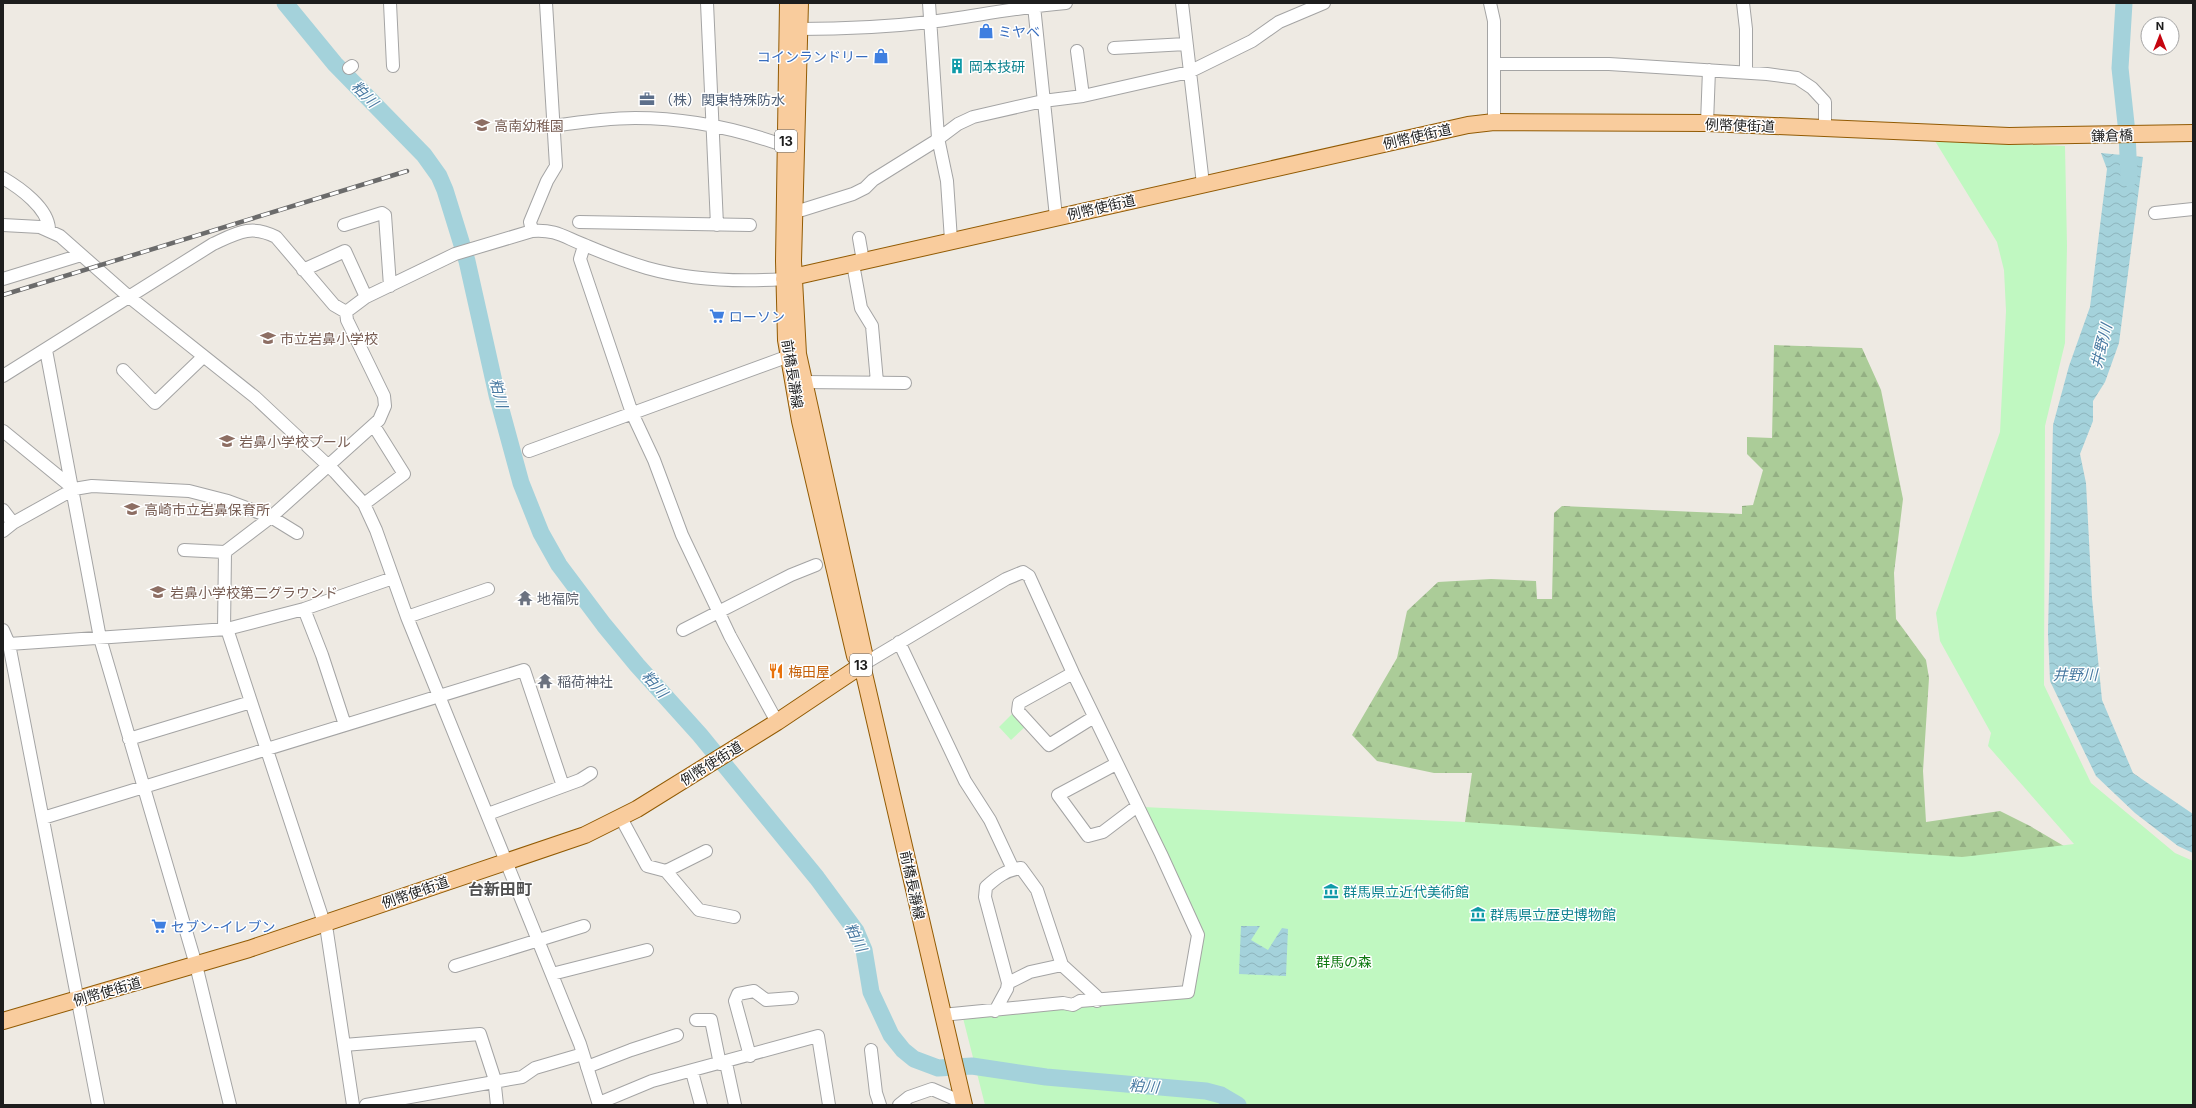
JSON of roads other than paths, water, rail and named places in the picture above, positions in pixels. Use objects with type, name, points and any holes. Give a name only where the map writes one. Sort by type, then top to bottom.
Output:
[{"type":"main road","name":"前橋長瀞線","points":[[788,3],[786,146],[789,278],[798,354],[864,654],[862,665],[942,1015],[954,1058],[964,1104]]},
{"type":"main road","name":"前橋長瀞線","points":[[800,3],[795,208],[789,278],[786,340],[800,421],[855,656],[862,665]]},
{"type":"main road","name":"例幣使街道","points":[[789,278],[951,240],[1468,125],[1494,122],[1707,123],[2009,136],[2064,136]]},
{"type":"main road","name":"鎌倉橋","points":[[2064,136],[2193,133]]},
{"type":"main road","name":"例幣使街道","points":[[3,1021],[196,965],[585,835],[621,818],[708,765],[777,722],[862,665]]},
{"type":"street","points":[[390,3],[393,66]]},
{"type":"street","points":[[532,231],[530,222],[547,181],[556,166],[546,3]]},
{"type":"street","points":[[707,3],[717,225]]},
{"type":"street","points":[[929,3],[938,138],[946,181],[951,240]]},
{"type":"street","points":[[799,29],[857,28],[930,22],[1034,6],[1066,3]]},
{"type":"street","points":[[1182,3],[1203,184]]},
{"type":"street","points":[[795,208],[802,210],[865,188],[874,180],[972,116],[1043,101],[1083,96],[1189,72],[1252,41],[1279,22],[1324,3]]},
{"type":"street","points":[[1490,3],[1494,20],[1494,122]]},
{"type":"street","points":[[1743,3],[1746,29],[1746,72]]},
{"type":"street","points":[[1034,6],[1056,217]]},
{"type":"street","points":[[1114,48],[1186,44]]},
{"type":"street","points":[[1077,51],[1083,96]]},
{"type":"street","points":[[1494,64],[1610,64],[1746,72],[1797,78],[1812,88],[1824,102],[1825,128]]},
{"type":"street","points":[[1707,123],[1709,70]]},
{"type":"street","points":[[553,126],[636,118],[661,119],[712,126],[786,146]]},
{"type":"street","points":[[3,178],[11,182],[44,214],[49,223],[49,230]]},
{"type":"street","points":[[2155,213],[2193,210]]},
{"type":"street","points":[[344,225],[382,212],[385,215],[390,286]]},
{"type":"street","points":[[579,222],[750,225]]},
{"type":"street","points":[[3,225],[40,226],[49,230],[82,255],[128,296],[255,397],[328,466],[364,504],[376,530],[439,696],[552,974],[583,1054],[599,1104],[652,1081],[692,1072],[818,1036],[829,1105]]},
{"type":"street","points":[[3,376],[46,350],[128,296],[213,244],[250,230],[265,231],[276,237],[334,305],[346,312]]},
{"type":"street","points":[[346,312],[366,297],[455,254],[532,231],[555,231],[584,246],[648,268],[690,276],[725,279],[789,278]]},
{"type":"street","points":[[859,238],[858,262],[861,308],[872,326],[877,382]]},
{"type":"street","points":[[584,246],[580,259],[632,413],[654,460],[682,535],[719,612],[777,722]]},
{"type":"street","points":[[303,270],[345,251],[366,297]]},
{"type":"street","points":[[3,279],[82,255]]},
{"type":"street","points":[[184,550],[225,552],[271,516],[380,420],[385,406],[384,396],[347,320],[346,312]]},
{"type":"street","points":[[46,350],[74,489],[100,638],[196,965],[230,1105]]},
{"type":"street","points":[[529,451],[789,356]]},
{"type":"street","points":[[123,370],[155,403],[203,357]]},
{"type":"street","points":[[803,382],[905,382]]},
{"type":"street","points":[[364,504],[404,474],[374,426]]},
{"type":"street","points":[[3,431],[74,489]]},
{"type":"street","points":[[3,531],[13,523],[74,489],[100,486],[189,491],[228,501],[271,516],[297,533]]},
{"type":"street","points":[[3,510],[13,523]]},
{"type":"street","points":[[225,552],[226,629],[267,748],[324,923],[353,1105]]},
{"type":"street","points":[[683,630],[791,575],[816,565]]},
{"type":"street","points":[[862,665],[1006,580],[1023,572],[1029,576],[1136,807],[1161,854],[1198,935],[1188,992],[1097,1001],[1080,1001],[1073,1005],[1063,1004],[942,1015]]},
{"type":"street","points":[[9,644],[226,629],[304,609],[393,578]]},
{"type":"street","points":[[408,617],[488,589]]},
{"type":"street","points":[[304,609],[322,655],[345,725]]},
{"type":"street","points":[[3,630],[9,644],[43,818],[76,1000],[98,1105]]},
{"type":"street","points":[[899,642],[966,781],[990,820],[1013,869]]},
{"type":"street","points":[[43,818],[524,670],[563,786]]},
{"type":"street","points":[[1073,673],[1019,703],[1018,710],[1049,745],[1094,717]]},
{"type":"street","points":[[129,739],[251,702]]},
{"type":"street","points":[[1116,764],[1058,795],[1088,836],[1103,832],[1136,807]]},
{"type":"street","points":[[488,814],[580,780],[591,773]]},
{"type":"street","points":[[621,818],[647,866],[666,871],[699,910],[734,917]]},
{"type":"street","points":[[666,871],[706,851]]},
{"type":"street","points":[[995,1011],[1007,989],[1008,983],[985,897],[986,887],[998,876],[1013,869],[1022,868],[1037,890],[1062,965],[1096,996],[1097,1001]]},
{"type":"street","points":[[455,966],[584,926]]},
{"type":"street","points":[[552,974],[647,950]]},
{"type":"street","points":[[1008,983],[1030,972],[1062,965]]},
{"type":"street","points":[[750,1056],[735,1001],[738,994],[754,991],[766,1000],[792,998]]},
{"type":"street","points":[[696,1020],[711,1020],[735,1105]]},
{"type":"street","points":[[344,1045],[480,1034],[495,1083],[497,1105]]},
{"type":"street","points":[[587,1067],[631,1050],[677,1035]]},
{"type":"street","points":[[871,1050],[876,1093],[880,1105]]},
{"type":"street","points":[[366,1105],[522,1077],[535,1068],[583,1054]]},
{"type":"street","points":[[692,1072],[701,1105]]},
{"type":"street","points":[[899,1105],[909,1097],[932,1089],[964,1104]]},
{"type":"water","name":"井野川","points":[[2101,153],[2143,157],[2119,343],[2105,382],[2093,401],[2093,421],[2080,454],[2086,483],[2092,598],[2102,700],[2133,773],[2193,814],[2193,853],[2178,846],[2135,813],[2096,776],[2050,681],[2048,633],[2053,425],[2069,366],[2090,307],[2107,169]]},
{"type":"water","points":[[1241,926],[1260,926],[1251,940],[1268,950],[1282,928],[1288,929],[1286,976],[1239,974]]},
{"type":"waterway","name":"粕川","points":[[285,3],[335,64],[424,155],[439,176],[445,190],[467,261],[497,395],[521,483],[541,533],[559,565],[604,625],[637,665],[700,735],[817,878],[856,931],[864,950],[871,992],[891,1035],[903,1050],[914,1059],[938,1068],[972,1066],[1046,1077],[1206,1091],[1221,1095],[1238,1105]]},
{"type":"waterway","name":"井野川","points":[[2124,3],[2120,68],[2127,133],[2129,178]]},
{"type":"railway","points":[[3,295],[407,171]]},
{"type":"place","name":"ミヤベ","points":[[986,31]]},
{"type":"place","name":"コインランドリー","points":[[881,56]]},
{"type":"place","name":"岡本技研","points":[[957,66]]},
{"type":"place","name":"（株）関東特殊防水","points":[[647,99]]},
{"type":"place","name":"高南幼稚園","points":[[482,125]]},
{"type":"place","name":"ローソン","points":[[717,316]]},
{"type":"place","name":"市立岩鼻小学校","points":[[268,338]]},
{"type":"place","name":"岩鼻小学校プール","points":[[227,441]]},
{"type":"place","name":"高崎市立岩鼻保育所","points":[[132,509]]},
{"type":"place","name":"岩鼻小学校第二グラウンド","points":[[158,592]]},
{"type":"place","name":"地福院","points":[[525,598]]},
{"type":"place","name":"梅田屋","points":[[776,671]]},
{"type":"place","name":"稲荷神社","points":[[545,681]]},
{"type":"place","name":"群馬県立近代美術館","points":[[1331,891]]},
{"type":"place","name":"群馬県立歴史博物館","points":[[1478,914]]},
{"type":"place","name":"セブン-イレブン","points":[[159,926]]},
{"type":"district","name":"台新田町","points":[[500,889]]},
{"type":"park label","name":"群馬の森","points":[[1344,961]]}]
